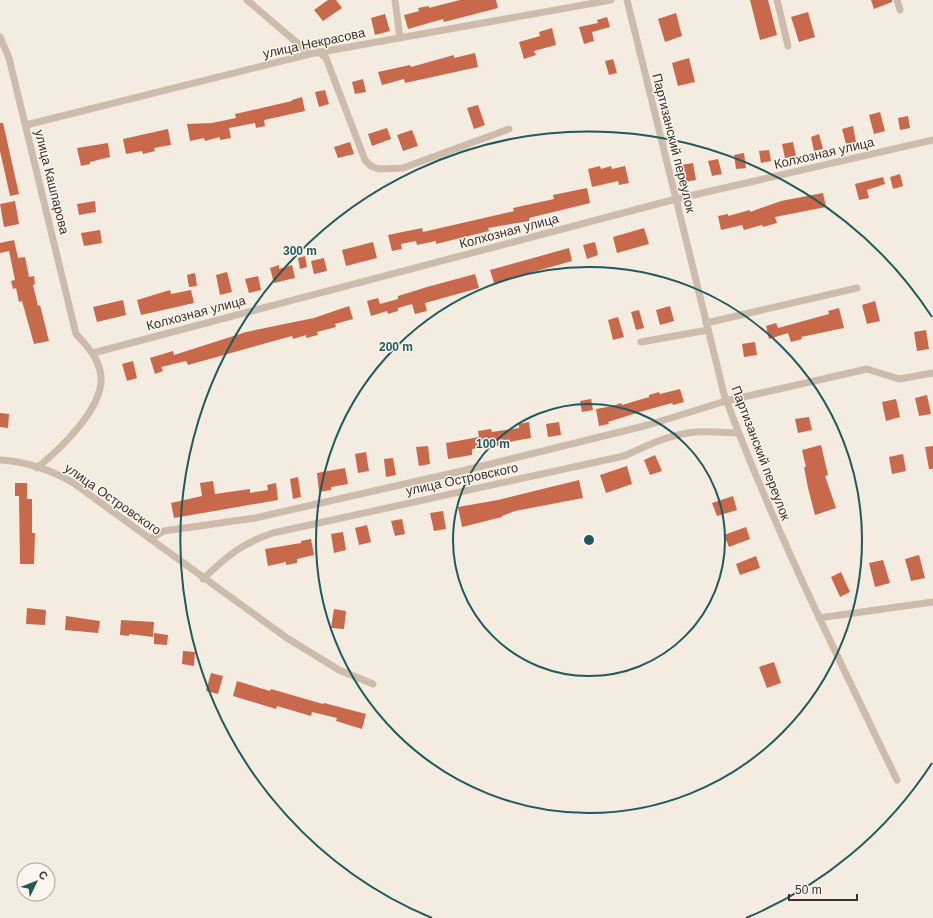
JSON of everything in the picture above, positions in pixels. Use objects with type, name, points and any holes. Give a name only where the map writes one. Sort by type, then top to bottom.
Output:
[{"type":"street","points":[[247,0],[310,54]]},
{"type":"street","points":[[395,0],[400,38]]},
{"type":"street","name":"улица Некрасова","points":[[26,125],[319,52],[611,0]]},
{"type":"street","name":"Партизанский переулок","points":[[627,0],[726,401],[786,548],[897,780]]},
{"type":"street","points":[[776,0],[788,46]]},
{"type":"street","points":[[897,0],[900,10]]},
{"type":"street","name":"улица Кашпарова","points":[[0,37],[9,58],[76,334],[93,353]]},
{"type":"street","points":[[319,52],[326,58],[365,160],[371,166],[379,169],[403,168],[509,129]]},
{"type":"street","name":"Колхозная улица","points":[[93,353],[676,199],[933,140]]},
{"type":"street","points":[[641,342],[707,327],[857,288]]},
{"type":"street","points":[[37,468],[58,450],[73,433],[90,411],[98,395],[101,376],[93,353]]},
{"type":"street","points":[[150,539],[164,531],[255,518],[466,470],[648,425],[726,401],[867,369],[899,379],[933,372]]},
{"type":"street","name":"улица Островского","points":[[203,578],[228,555],[257,538],[273,533],[624,456],[665,439],[687,433],[712,431],[738,433]]},
{"type":"street","name":"улица Островского","points":[[0,460],[11,461],[58,474],[72,482],[287,638],[339,670],[373,684]]},
{"type":"street","points":[[819,618],[933,602]]},
{"type":"building","points":[[328,0],[336,0],[342,8],[323,21],[314,10]]},
{"type":"building","points":[[460,0],[496,0],[498,8],[444,22],[443,19],[408,29],[404,15],[419,11],[418,8],[429,6],[429,8]]},
{"type":"building","points":[[750,0],[768,0],[777,35],[760,40]]},
{"type":"building","points":[[871,0],[892,0],[892,2],[874,9]]},
{"type":"building","points":[[808,12],[815,37],[799,42],[791,17]]},
{"type":"building","points":[[676,13],[682,36],[665,42],[658,19]]},
{"type":"building","points":[[385,14],[390,31],[375,35],[371,18]]},
{"type":"building","points":[[607,17],[610,27],[592,32],[594,41],[584,44],[579,27],[598,23],[597,20]]},
{"type":"building","points":[[552,28],[556,45],[534,51],[536,55],[524,59],[519,42],[540,36],[539,32]]},
{"type":"building","points":[[475,53],[478,67],[405,83],[404,79],[382,85],[378,72],[410,65],[411,67],[454,55],[454,58]]},
{"type":"building","points":[[689,58],[695,82],[678,86],[672,63]]},
{"type":"building","points":[[613,59],[617,73],[609,75],[605,61]]},
{"type":"building","points":[[363,79],[366,92],[355,94],[352,82]]},
{"type":"building","points":[[325,90],[329,104],[319,107],[315,92]]},
{"type":"building","points":[[302,97],[305,111],[264,120],[265,126],[256,128],[255,123],[229,128],[231,138],[220,140],[220,137],[205,141],[204,138],[190,141],[187,124],[212,123],[236,118],[235,114],[292,101]]},
{"type":"building","points":[[478,105],[485,125],[474,129],[467,108]]},
{"type":"building","points":[[880,112],[885,131],[874,134],[869,115]]},
{"type":"building","points":[[908,116],[910,128],[900,130],[898,118]]},
{"type":"building","points":[[0,123],[3,123],[19,194],[10,196],[0,151]]},
{"type":"building","points":[[853,126],[856,142],[846,144],[842,129]]},
{"type":"building","points":[[387,128],[391,139],[372,146],[368,134]]},
{"type":"building","points":[[168,129],[171,145],[154,148],[155,151],[143,154],[142,151],[126,154],[123,139]]},
{"type":"building","points":[[412,130],[418,146],[403,151],[397,135]]},
{"type":"building","points":[[819,134],[823,149],[814,151],[811,137]]},
{"type":"building","points":[[350,142],[354,154],[338,158],[334,147]]},
{"type":"building","points":[[793,142],[796,156],[785,158],[782,144]]},
{"type":"building","points":[[108,143],[110,157],[81,166],[77,148]]},
{"type":"building","points":[[769,150],[771,161],[761,163],[759,151]]},
{"type":"building","points":[[744,153],[746,168],[736,169],[734,155]]},
{"type":"building","points":[[718,159],[722,174],[712,176],[708,161]]},
{"type":"building","points":[[693,163],[696,180],[685,182],[682,165]]},
{"type":"building","points":[[600,166],[601,169],[611,166],[612,169],[625,166],[629,183],[619,185],[618,181],[592,187],[588,169]]},
{"type":"building","points":[[900,174],[903,186],[893,189],[890,177]]},
{"type":"building","points":[[883,177],[885,184],[867,190],[869,198],[859,200],[855,184]]},
{"type":"building","points":[[587,188],[590,203],[529,218],[529,221],[488,228],[489,231],[436,244],[436,241],[417,245],[416,241],[401,244],[402,249],[392,251],[388,235],[422,228],[423,232],[514,211],[513,208],[554,199],[553,195]]},
{"type":"building","points":[[823,193],[826,207],[775,217],[777,223],[763,227],[762,225],[744,230],[742,225],[721,230],[718,216],[728,214],[728,216],[750,210],[750,212],[781,201]]},
{"type":"building","points":[[15,201],[19,224],[4,227],[0,204]]},
{"type":"building","points":[[95,201],[96,212],[79,215],[77,204]]},
{"type":"building","points":[[644,228],[649,244],[617,253],[613,237]]},
{"type":"building","points":[[100,230],[102,243],[84,246],[81,233]]},
{"type":"building","points":[[14,240],[18,258],[25,257],[29,277],[34,276],[35,284],[33,285],[38,306],[40,305],[49,341],[34,344],[22,301],[19,302],[16,288],[13,289],[11,281],[15,280],[9,251],[0,253],[0,243]]},
{"type":"building","points":[[373,242],[377,258],[346,266],[342,250]]},
{"type":"building","points":[[595,242],[598,255],[587,259],[583,245]]},
{"type":"building","points":[[569,248],[572,261],[494,283],[490,270]]},
{"type":"building","points":[[305,256],[307,267],[300,269],[298,258]]},
{"type":"building","points":[[324,258],[327,271],[314,274],[311,261]]},
{"type":"building","points":[[279,265],[279,269],[292,265],[295,278],[274,283],[270,268]]},
{"type":"building","points":[[227,272],[232,292],[220,295],[216,275]]},
{"type":"building","points":[[195,273],[197,286],[189,287],[187,275]]},
{"type":"building","points":[[475,274],[479,288],[425,303],[427,311],[415,314],[412,304],[398,308],[398,311],[388,314],[387,311],[371,316],[367,301],[378,298],[380,304],[398,299],[398,296]]},
{"type":"building","points":[[258,276],[261,290],[249,293],[245,279]]},
{"type":"building","points":[[170,290],[171,294],[191,290],[194,303],[141,315],[137,300]]},
{"type":"building","points":[[123,300],[126,315],[97,322],[93,307]]},
{"type":"building","points":[[875,301],[880,321],[867,324],[862,305]]},
{"type":"building","points":[[349,306],[353,319],[335,324],[336,327],[317,332],[318,335],[306,338],[306,335],[293,339],[292,336],[188,365],[186,361],[161,367],[163,371],[155,374],[150,358],[173,351],[174,355],[246,332],[314,318]]},
{"type":"building","points":[[670,306],[674,321],[660,325],[656,310]]},
{"type":"building","points":[[839,308],[844,328],[801,337],[802,339],[791,342],[788,333],[769,339],[766,326],[776,323],[778,328],[829,314],[828,311]]},
{"type":"building","points":[[639,310],[644,328],[636,330],[631,312]]},
{"type":"building","points":[[618,317],[624,337],[613,340],[608,320]]},
{"type":"building","points":[[926,330],[929,349],[917,351],[914,332]]},
{"type":"building","points":[[755,342],[757,355],[744,357],[742,344]]},
{"type":"building","points":[[133,361],[137,378],[127,381],[122,364]]},
{"type":"building","points":[[680,389],[684,402],[673,405],[672,403],[643,411],[608,422],[609,424],[599,426],[596,409],[621,403],[622,405],[649,397],[649,395],[659,392],[660,394]]},
{"type":"building","points":[[927,395],[931,414],[919,416],[915,398]]},
{"type":"building","points":[[591,399],[593,410],[582,412],[580,401]]},
{"type":"building","points":[[896,399],[900,417],[886,421],[882,402]]},
{"type":"building","points":[[0,413],[9,414],[8,428],[0,427]]},
{"type":"building","points":[[809,417],[812,430],[798,433],[795,419]]},
{"type":"building","points":[[529,422],[531,438],[503,444],[504,445],[472,449],[472,455],[448,459],[446,443],[479,437],[478,431],[491,429],[492,432],[519,428],[519,424]]},
{"type":"building","points":[[559,422],[561,435],[548,437],[546,424]]},
{"type":"building","points":[[821,445],[828,475],[825,476],[836,508],[815,515],[808,488],[804,467],[806,467],[802,450]]},
{"type":"building","points":[[428,446],[430,464],[419,466],[416,447]]},
{"type":"building","points":[[933,446],[933,469],[929,469],[925,447]]},
{"type":"building","points":[[366,452],[369,471],[358,473],[355,454]]},
{"type":"building","points":[[903,454],[906,471],[892,474],[889,457]]},
{"type":"building","points":[[655,455],[662,471],[650,475],[644,460]]},
{"type":"building","points":[[393,458],[396,475],[386,477],[384,459]]},
{"type":"building","points":[[627,466],[632,484],[606,493],[600,475]]},
{"type":"building","points":[[345,468],[348,484],[331,487],[331,490],[319,492],[317,473]]},
{"type":"building","points":[[298,477],[301,497],[293,499],[290,479]]},
{"type":"building","points":[[579,480],[583,498],[515,511],[502,517],[462,527],[458,507],[498,500]]},
{"type":"building","points":[[213,481],[215,494],[250,489],[250,493],[268,490],[267,485],[276,483],[278,500],[174,518],[171,503],[202,496],[200,483]]},
{"type":"building","points":[[15,483],[27,483],[27,499],[32,499],[32,533],[35,533],[34,564],[20,564],[19,496],[15,496]]},
{"type":"building","points":[[733,496],[737,510],[717,516],[712,503]]},
{"type":"building","points":[[443,511],[446,529],[434,531],[430,513]]},
{"type":"building","points":[[402,519],[405,534],[395,536],[391,521]]},
{"type":"building","points":[[367,525],[371,542],[359,545],[355,528]]},
{"type":"building","points":[[746,527],[750,539],[729,547],[724,535]]},
{"type":"building","points":[[343,532],[346,550],[334,553],[331,534]]},
{"type":"building","points":[[311,539],[314,555],[297,559],[297,563],[286,565],[286,562],[268,566],[265,549],[301,543],[301,541]]},
{"type":"building","points":[[919,555],[925,578],[911,581],[905,559]]},
{"type":"building","points":[[756,556],[760,568],[740,575],[736,564]]},
{"type":"building","points":[[883,560],[890,583],[875,587],[869,563]]},
{"type":"building","points":[[841,572],[850,592],[840,597],[831,577]]},
{"type":"building","points":[[27,608],[46,610],[45,625],[26,624]]},
{"type":"building","points":[[334,609],[346,611],[344,629],[331,628]]},
{"type":"building","points":[[66,616],[100,621],[98,633],[65,630]]},
{"type":"building","points":[[121,620],[154,622],[153,637],[129,634],[129,636],[120,635]]},
{"type":"building","points":[[154,633],[168,635],[167,645],[154,644]]},
{"type":"building","points":[[183,651],[195,652],[194,666],[182,664]]},
{"type":"building","points":[[774,662],[781,683],[767,688],[759,667]]},
{"type":"building","points":[[211,673],[223,676],[218,694],[206,691]]},
{"type":"building","points":[[237,681],[270,691],[271,689],[323,704],[324,703],[366,714],[362,729],[336,721],[337,718],[312,712],[311,716],[277,706],[276,709],[233,696]]}]
